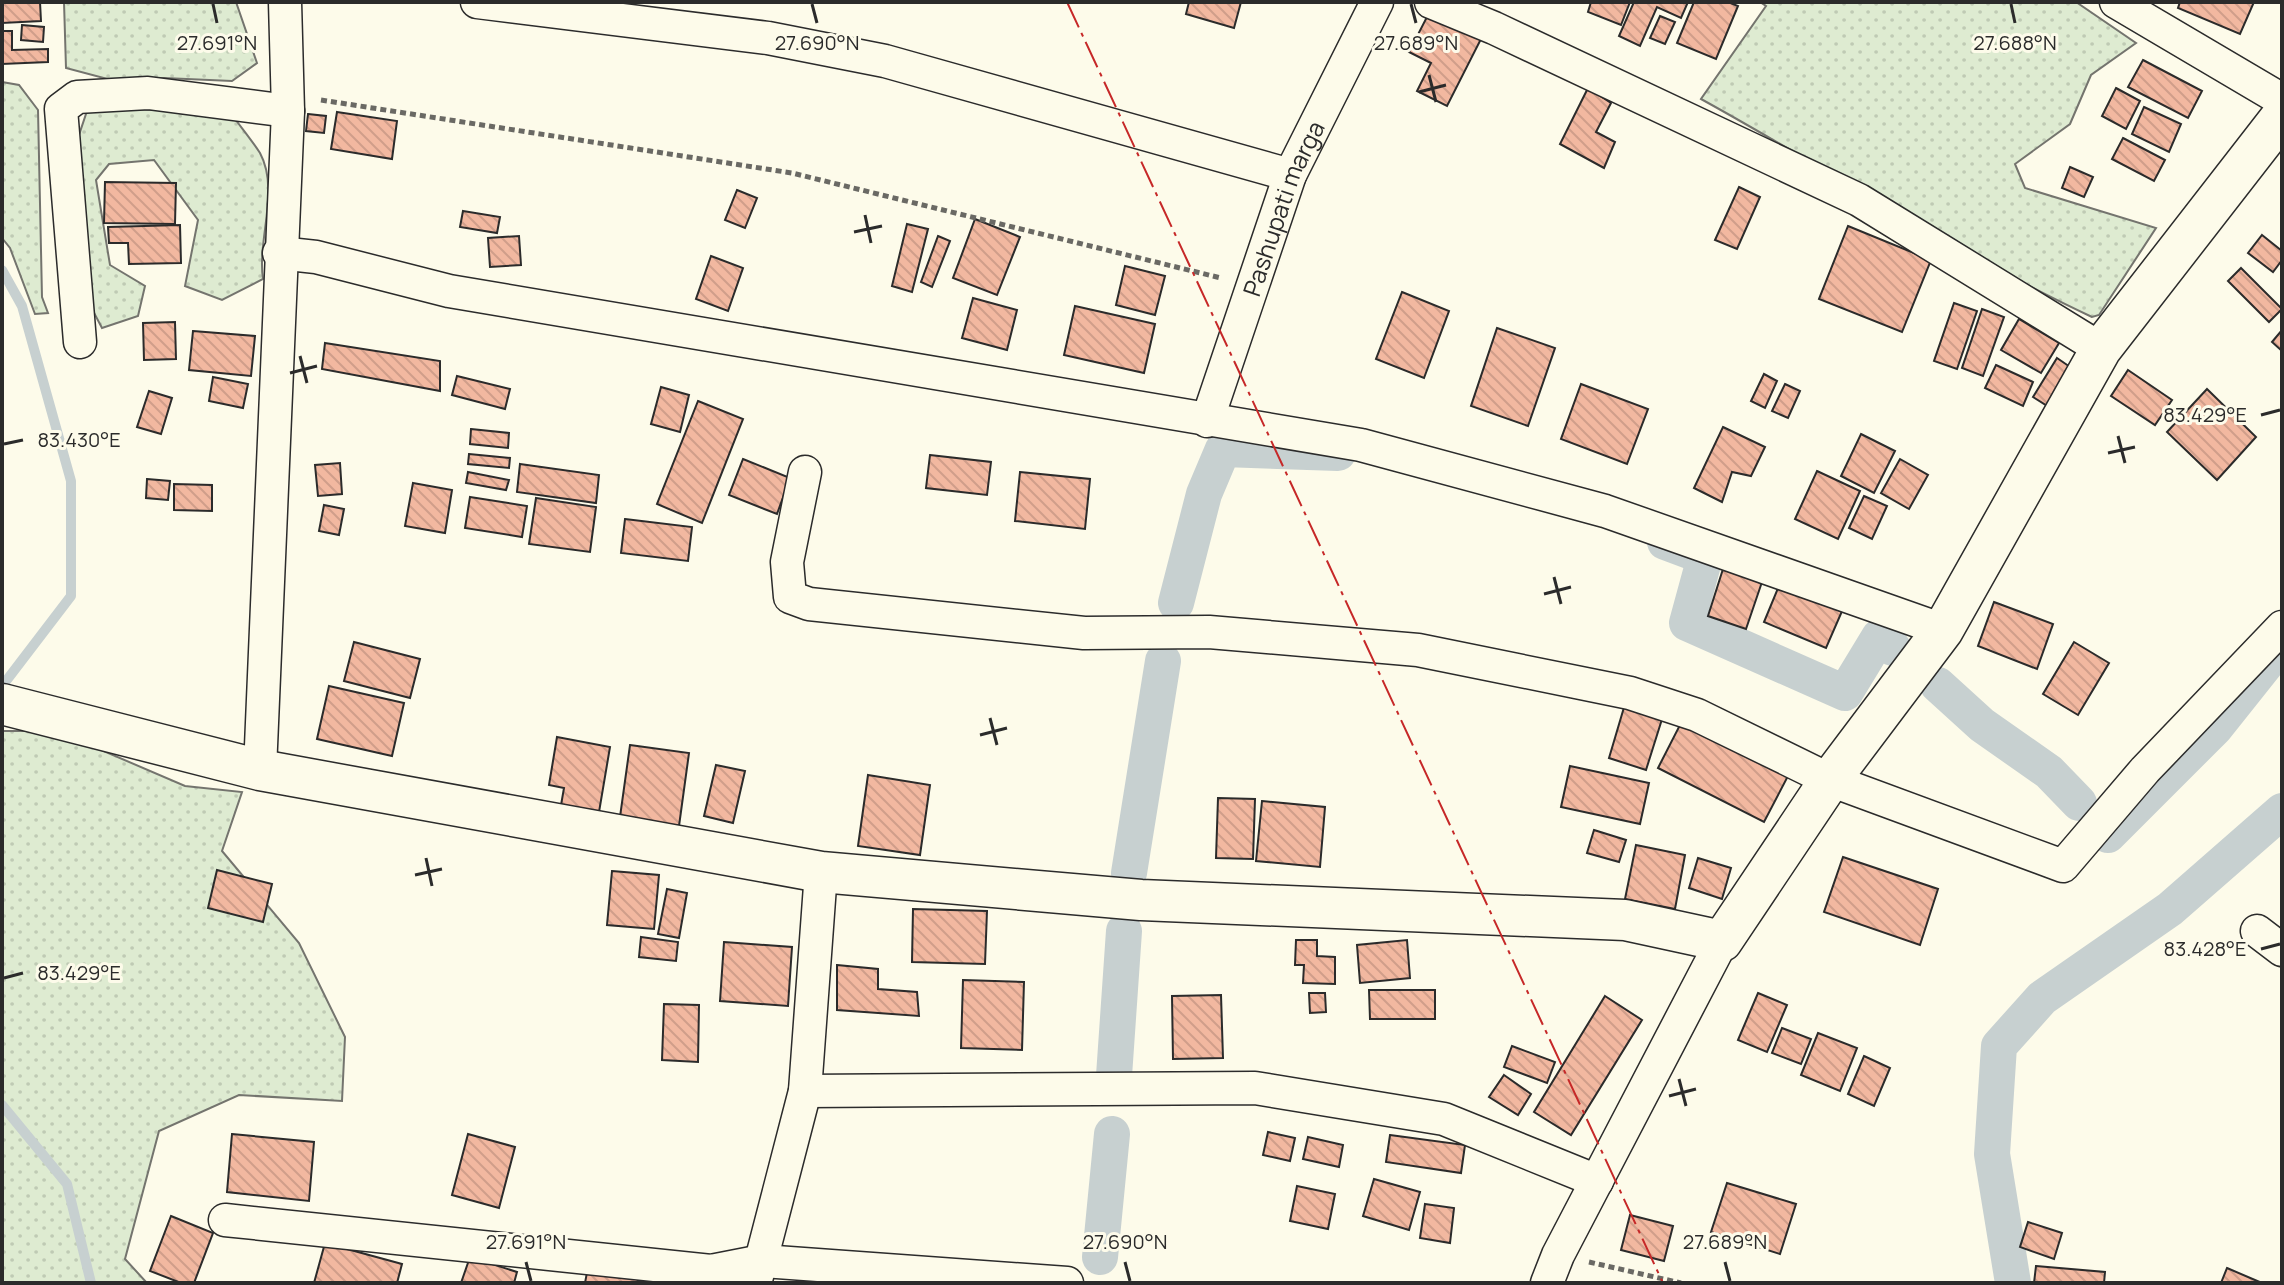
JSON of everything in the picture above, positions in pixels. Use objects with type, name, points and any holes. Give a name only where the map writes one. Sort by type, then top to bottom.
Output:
[{"type":"street","points":[[260,770],[279,253],[288,103],[285,2]]},
{"type":"street","points":[[477,2],[768,38],[885,61],[1290,175]]},
{"type":"street","name":"Pashupati marga","points":[[1207,421],[1290,175],[1377,2]]},
{"type":"street","points":[[1431,2],[1494,28],[1859,200],[2101,349]]},
{"type":"street","points":[[2116,2],[2282,100]]},
{"type":"street","points":[[80,342],[61,109],[77,97],[148,93],[288,103]]},
{"type":"street","points":[[1553,1269],[1722,941],[1830,780],[1943,630],[2101,349],[2282,116]]},
{"type":"street","points":[[279,253],[316,257],[449,291],[1361,445],[1605,511],[1943,630]]},
{"type":"street","points":[[805,472],[787,562],[790,597],[809,604],[1084,633],[1209,632],[1418,650],[1643,697],[1697,715],[1830,780],[2063,866],[2145,770],[2282,627]]},
{"type":"street","points":[[2,704],[260,770],[821,872],[1141,900],[1625,920],[1722,941]]},
{"type":"street","points":[[759,1272],[805,1091],[821,872]]},
{"type":"street","points":[[805,1091],[1255,1088],[1444,1119],[1597,1181]]},
{"type":"street","points":[[225,1220],[711,1271],[1067,1283]]},
{"type":"path","points":[[288,103],[792,173],[1253,286]]},
{"type":"path","points":[[1553,1269],[1681,1283]]},
{"type":"green space","points":[[64,2],[236,2],[257,63],[232,81],[164,78],[115,81],[66,68]]},
{"type":"green space","points":[[1760,2],[2076,2],[2136,43],[2091,75],[2070,124],[2015,164],[2025,188],[2156,228],[2099,315],[2092,317],[1992,266],[1701,99],[1766,6]]},
{"type":"green space","points":[[2,82],[19,85],[38,110],[42,297],[48,313],[35,314],[10,248],[2,238]]},
{"type":"green space","points":[[88,108],[230,112],[260,153],[266,167],[268,199],[263,279],[222,300],[185,286],[198,220],[154,160],[109,164],[96,180],[110,265],[145,286],[138,316],[102,328],[92,309],[79,135]]},
{"type":"green space","points":[[2,731],[57,731],[185,786],[242,792],[222,851],[299,943],[345,1037],[342,1101],[239,1095],[159,1131],[125,1259],[147,1283],[2,1283]]},
{"type":"building","points":[[2,2],[40,2],[41,21],[2,23]]},
{"type":"building","points":[[1189,2],[1241,2],[1234,28],[1186,14]]},
{"type":"building","points":[[1591,2],[1630,2],[1621,25],[1588,12]]},
{"type":"building","points":[[1634,2],[1688,2],[1681,18],[1657,7],[1640,46],[1619,36]]},
{"type":"building","points":[[1694,2],[1728,2],[1738,6],[1716,59],[1677,43]]},
{"type":"building","points":[[2180,2],[2254,2],[2240,34],[2178,8]]},
{"type":"building","points":[[1430,11],[1482,37],[1447,106],[1417,91],[1431,63],[1409,52]]},
{"type":"building","points":[[1660,16],[1675,22],[1665,44],[1650,38]]},
{"type":"building","points":[[22,25],[44,27],[43,42],[21,40]]},
{"type":"building","points":[[2,31],[12,31],[12,50],[48,49],[48,62],[2,64]]},
{"type":"building","points":[[2143,60],[2202,91],[2188,118],[2128,87]]},
{"type":"building","points":[[1588,88],[1611,103],[1596,132],[1615,142],[1604,168],[1560,144]]},
{"type":"building","points":[[2116,88],[2140,101],[2126,129],[2102,116]]},
{"type":"building","points":[[2144,107],[2181,124],[2169,152],[2132,134]]},
{"type":"building","points":[[337,112],[397,121],[392,159],[331,149]]},
{"type":"building","points":[[308,114],[326,116],[324,133],[306,131]]},
{"type":"building","points":[[2123,138],[2165,160],[2154,181],[2112,159]]},
{"type":"building","points":[[2070,167],[2093,177],[2084,197],[2062,188]]},
{"type":"building","points":[[105,182],[176,183],[175,224],[104,223]]},
{"type":"building","points":[[1739,187],[1760,197],[1737,249],[1715,240]]},
{"type":"building","points":[[737,190],[757,198],[745,228],[725,220]]},
{"type":"building","points":[[463,211],[500,217],[497,233],[460,227]]},
{"type":"building","points":[[975,219],[1020,237],[997,295],[953,278]]},
{"type":"building","points":[[907,224],[928,229],[912,292],[892,286]]},
{"type":"building","points":[[180,225],[181,263],[129,264],[128,243],[109,243],[108,227]]},
{"type":"building","points":[[1848,226],[1931,260],[1902,332],[1819,299]]},
{"type":"building","points":[[2262,235],[2282,251],[2282,260],[2273,272],[2248,253]]},
{"type":"building","points":[[519,236],[521,265],[490,267],[488,238]]},
{"type":"building","points":[[938,236],[950,241],[932,287],[921,282]]},
{"type":"building","points":[[711,256],[743,268],[728,311],[696,299]]},
{"type":"building","points":[[1125,266],[1165,276],[1155,315],[1116,305]]},
{"type":"building","points":[[2241,268],[2282,309],[2269,322],[2228,281]]},
{"type":"building","points":[[1402,292],[1449,311],[1424,378],[1376,359]]},
{"type":"building","points":[[973,298],[1017,310],[1007,350],[962,338]]},
{"type":"building","points":[[1954,303],[1977,311],[1957,369],[1934,361]]},
{"type":"building","points":[[1075,306],[1155,324],[1144,373],[1064,355]]},
{"type":"building","points":[[1982,309],[2004,317],[1983,376],[1962,368]]},
{"type":"building","points":[[2019,319],[2059,343],[2041,373],[2001,350]]},
{"type":"building","points":[[175,322],[176,359],[144,360],[143,323]]},
{"type":"building","points":[[1497,328],[1555,348],[1528,426],[1471,406]]},
{"type":"building","points":[[2282,330],[2282,351],[2272,342]]},
{"type":"building","points":[[193,331],[255,336],[251,376],[189,370]]},
{"type":"building","points":[[325,343],[440,361],[440,391],[322,369]]},
{"type":"building","points":[[2057,358],[2073,369],[2049,407],[2033,397]]},
{"type":"building","points":[[1996,365],[2033,382],[2023,406],[1985,388]]},
{"type":"building","points":[[2128,370],[2172,400],[2155,425],[2111,396]]},
{"type":"building","points":[[1764,374],[1777,381],[1765,408],[1751,401]]},
{"type":"building","points":[[457,376],[510,389],[505,409],[452,395]]},
{"type":"building","points":[[213,377],[248,384],[243,408],[209,401]]},
{"type":"building","points":[[1581,384],[1648,409],[1627,464],[1561,439]]},
{"type":"building","points":[[1785,384],[1800,391],[1788,418],[1772,411]]},
{"type":"building","points":[[661,387],[689,395],[680,432],[651,424]]},
{"type":"building","points":[[2207,389],[2256,437],[2217,480],[2167,432]]},
{"type":"building","points":[[149,391],[172,398],[161,434],[137,427]]},
{"type":"building","points":[[698,401],[743,419],[702,523],[657,504]]},
{"type":"building","points":[[1723,427],[1765,447],[1751,476],[1732,472],[1722,502],[1694,488]]},
{"type":"building","points":[[471,429],[509,433],[508,448],[470,444]]},
{"type":"building","points":[[1861,434],[1895,451],[1874,493],[1841,476]]},
{"type":"building","points":[[469,454],[510,458],[509,468],[468,464]]},
{"type":"building","points":[[930,455],[991,462],[987,495],[926,488]]},
{"type":"building","points":[[743,459],[790,478],[777,514],[729,495]]},
{"type":"building","points":[[1900,459],[1928,475],[1909,509],[1881,493]]},
{"type":"building","points":[[340,463],[342,494],[318,496],[315,465]]},
{"type":"building","points":[[520,464],[599,475],[596,503],[517,492]]},
{"type":"building","points":[[1817,471],[1860,491],[1838,539],[1795,519]]},
{"type":"building","points":[[468,472],[509,480],[506,490],[466,483]]},
{"type":"building","points":[[1020,472],[1090,479],[1085,529],[1015,521]]},
{"type":"building","points":[[147,479],[170,481],[168,500],[146,498]]},
{"type":"building","points":[[413,483],[452,490],[445,533],[405,526]]},
{"type":"building","points":[[174,484],[212,485],[212,511],[174,510]]},
{"type":"building","points":[[1864,496],[1887,506],[1872,539],[1849,528]]},
{"type":"building","points":[[470,497],[527,506],[522,537],[465,528]]},
{"type":"building","points":[[536,498],[596,507],[590,552],[529,544]]},
{"type":"building","points":[[324,505],[344,509],[339,535],[319,531]]},
{"type":"building","points":[[625,519],[692,527],[688,561],[621,553]]},
{"type":"building","points":[[1723,569],[1762,582],[1746,629],[1708,616]]},
{"type":"building","points":[[1783,576],[1846,602],[1826,648],[1764,622]]},
{"type":"building","points":[[1994,602],[2053,624],[2037,669],[1978,646]]},
{"type":"building","points":[[354,642],[420,659],[410,698],[344,681]]},
{"type":"building","points":[[2074,642],[2109,663],[2078,715],[2043,694]]},
{"type":"building","points":[[329,686],[404,703],[392,756],[317,739]]},
{"type":"building","points":[[1625,704],[1663,716],[1646,770],[1609,758]]},
{"type":"building","points":[[1682,721],[1788,776],[1764,822],[1658,768]]},
{"type":"building","points":[[557,737],[610,747],[598,818],[560,811],[564,788],[549,785]]},
{"type":"building","points":[[630,745],[689,753],[679,826],[620,817]]},
{"type":"building","points":[[716,765],[745,771],[733,823],[704,816]]},
{"type":"building","points":[[1570,766],[1649,783],[1640,824],[1561,807]]},
{"type":"building","points":[[868,775],[930,785],[920,855],[858,846]]},
{"type":"building","points":[[1218,798],[1255,799],[1253,859],[1216,858]]},
{"type":"building","points":[[1262,801],[1325,807],[1320,867],[1256,861]]},
{"type":"building","points":[[1594,830],[1626,840],[1619,862],[1587,853]]},
{"type":"building","points":[[1636,845],[1685,855],[1675,909],[1625,899]]},
{"type":"building","points":[[1843,857],[1938,889],[1920,945],[1824,912]]},
{"type":"building","points":[[1698,858],[1731,868],[1722,899],[1689,888]]},
{"type":"building","points":[[217,870],[272,884],[263,922],[208,908]]},
{"type":"building","points":[[612,871],[659,875],[654,929],[607,925]]},
{"type":"building","points":[[667,889],[687,893],[679,938],[658,934]]},
{"type":"building","points":[[913,909],[987,911],[985,964],[912,962]]},
{"type":"building","points":[[641,937],[678,942],[676,961],[639,957]]},
{"type":"building","points":[[1296,940],[1317,940],[1317,956],[1335,957],[1335,984],[1303,983],[1304,965],[1295,965]]},
{"type":"building","points":[[1407,940],[1410,978],[1360,983],[1357,945]]},
{"type":"building","points":[[724,942],[792,947],[788,1006],[720,1001]]},
{"type":"building","points":[[837,965],[878,969],[878,989],[917,992],[919,1016],[837,1010]]},
{"type":"building","points":[[963,980],[1024,982],[1022,1050],[961,1048]]},
{"type":"building","points":[[1369,990],[1435,990],[1435,1019],[1370,1019]]},
{"type":"building","points":[[1309,993],[1325,993],[1326,1012],[1310,1013]]},
{"type":"building","points":[[1758,993],[1787,1005],[1767,1052],[1738,1040]]},
{"type":"building","points":[[1221,995],[1223,1058],[1173,1059],[1172,996]]},
{"type":"building","points":[[1605,996],[1642,1020],[1571,1135],[1534,1112]]},
{"type":"building","points":[[664,1004],[699,1005],[698,1062],[662,1060]]},
{"type":"building","points":[[1782,1028],[1811,1039],[1801,1064],[1772,1053]]},
{"type":"building","points":[[1818,1033],[1857,1048],[1840,1091],[1801,1075]]},
{"type":"building","points":[[1512,1046],[1555,1062],[1547,1083],[1504,1067]]},
{"type":"building","points":[[1864,1056],[1890,1068],[1874,1106],[1848,1094]]},
{"type":"building","points":[[1504,1075],[1531,1094],[1518,1115],[1489,1097]]},
{"type":"building","points":[[1268,1132],[1295,1138],[1290,1161],[1263,1155]]},
{"type":"building","points":[[232,1134],[314,1142],[309,1201],[227,1192]]},
{"type":"building","points":[[468,1134],[515,1147],[499,1208],[452,1195]]},
{"type":"building","points":[[1390,1135],[1465,1145],[1461,1173],[1386,1162]]},
{"type":"building","points":[[1308,1137],[1343,1145],[1339,1167],[1303,1159]]},
{"type":"building","points":[[1374,1179],[1420,1192],[1409,1230],[1363,1216]]},
{"type":"building","points":[[1727,1183],[1796,1204],[1780,1254],[1711,1232]]},
{"type":"building","points":[[1297,1186],[1335,1194],[1328,1229],[1290,1221]]},
{"type":"building","points":[[1425,1204],[1454,1208],[1450,1243],[1420,1238]]},
{"type":"building","points":[[1630,1215],[1673,1226],[1664,1261],[1621,1250]]},
{"type":"building","points":[[171,1216],[213,1233],[194,1283],[181,1283],[150,1271]]},
{"type":"building","points":[[2028,1222],[2062,1233],[2054,1259],[2020,1247]]},
{"type":"building","points":[[325,1243],[402,1264],[397,1283],[314,1283]]},
{"type":"building","points":[[470,1257],[517,1272],[514,1283],[461,1283]]},
{"type":"building","points":[[2036,1266],[2105,1272],[2104,1283],[2034,1283]]},
{"type":"building","points":[[588,1267],[639,1277],[637,1283],[585,1283]]},
{"type":"building","points":[[2227,1268],[2262,1283],[2221,1283]]},
{"type":"waterway","points":[[2,270],[22,306],[71,481],[71,596],[3,685]]},
{"type":"waterway","points":[[1176,603],[1204,494],[1223,449],[1338,453]]},
{"type":"waterway","points":[[1665,542],[1705,557],[1687,623],[1845,693],[1879,637],[1893,648]]},
{"type":"waterway","points":[[2108,835],[2215,728],[2282,644]]},
{"type":"waterway","points":[[1129,873],[1163,661]]},
{"type":"waterway","points":[[1938,685],[1982,725],[2049,772],[2079,803]]},
{"type":"waterway","points":[[2013,1283],[1992,1154],[1999,1046],[2042,998],[2170,909],[2282,811]]},
{"type":"waterway","points":[[1114,1076],[1124,931]]},
{"type":"waterway","points":[[2,1105],[67,1184],[91,1283]]},
{"type":"waterway","points":[[1100,1257],[1112,1134]]},
{"type":"power","points":[[1067,2],[1663,1283]]}]
